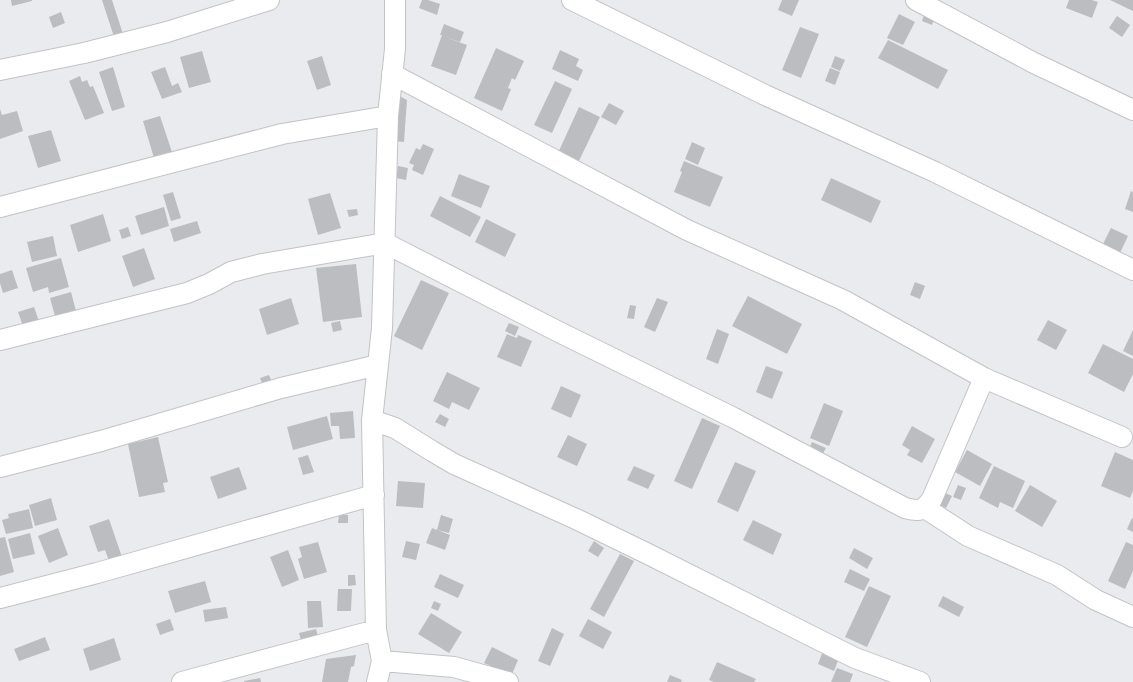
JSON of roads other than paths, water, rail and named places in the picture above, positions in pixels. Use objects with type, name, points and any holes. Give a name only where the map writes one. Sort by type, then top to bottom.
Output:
[{"type":"street","points":[[0,70],[84,53],[167,32],[269,0]]},
{"type":"street","points":[[377,682],[382,661],[376,630],[372,420],[382,328],[388,116],[395,49],[395,0]]},
{"type":"street","points":[[572,0],[765,95],[935,172],[1133,270]]},
{"type":"street","points":[[916,0],[1034,63],[1133,110]]},
{"type":"street","points":[[392,74],[687,230],[843,300],[984,378],[1122,437]]},
{"type":"street","points":[[0,207],[282,134],[388,116]]},
{"type":"street","points":[[0,340],[187,293],[209,284],[231,272],[262,264],[385,243],[561,333],[734,418],[905,508],[916,511],[925,508],[932,499],[984,378]]},
{"type":"street","points":[[0,467],[101,441],[281,388],[378,366]]},
{"type":"street","points":[[372,420],[396,428],[454,464],[646,553],[855,658],[920,682]]},
{"type":"street","points":[[0,598],[97,573],[374,495]]},
{"type":"street","points":[[925,508],[968,536],[1057,576],[1096,600],[1133,617]]},
{"type":"street","points":[[182,682],[376,630]]},
{"type":"street","points":[[382,661],[454,667],[508,682]]}]
